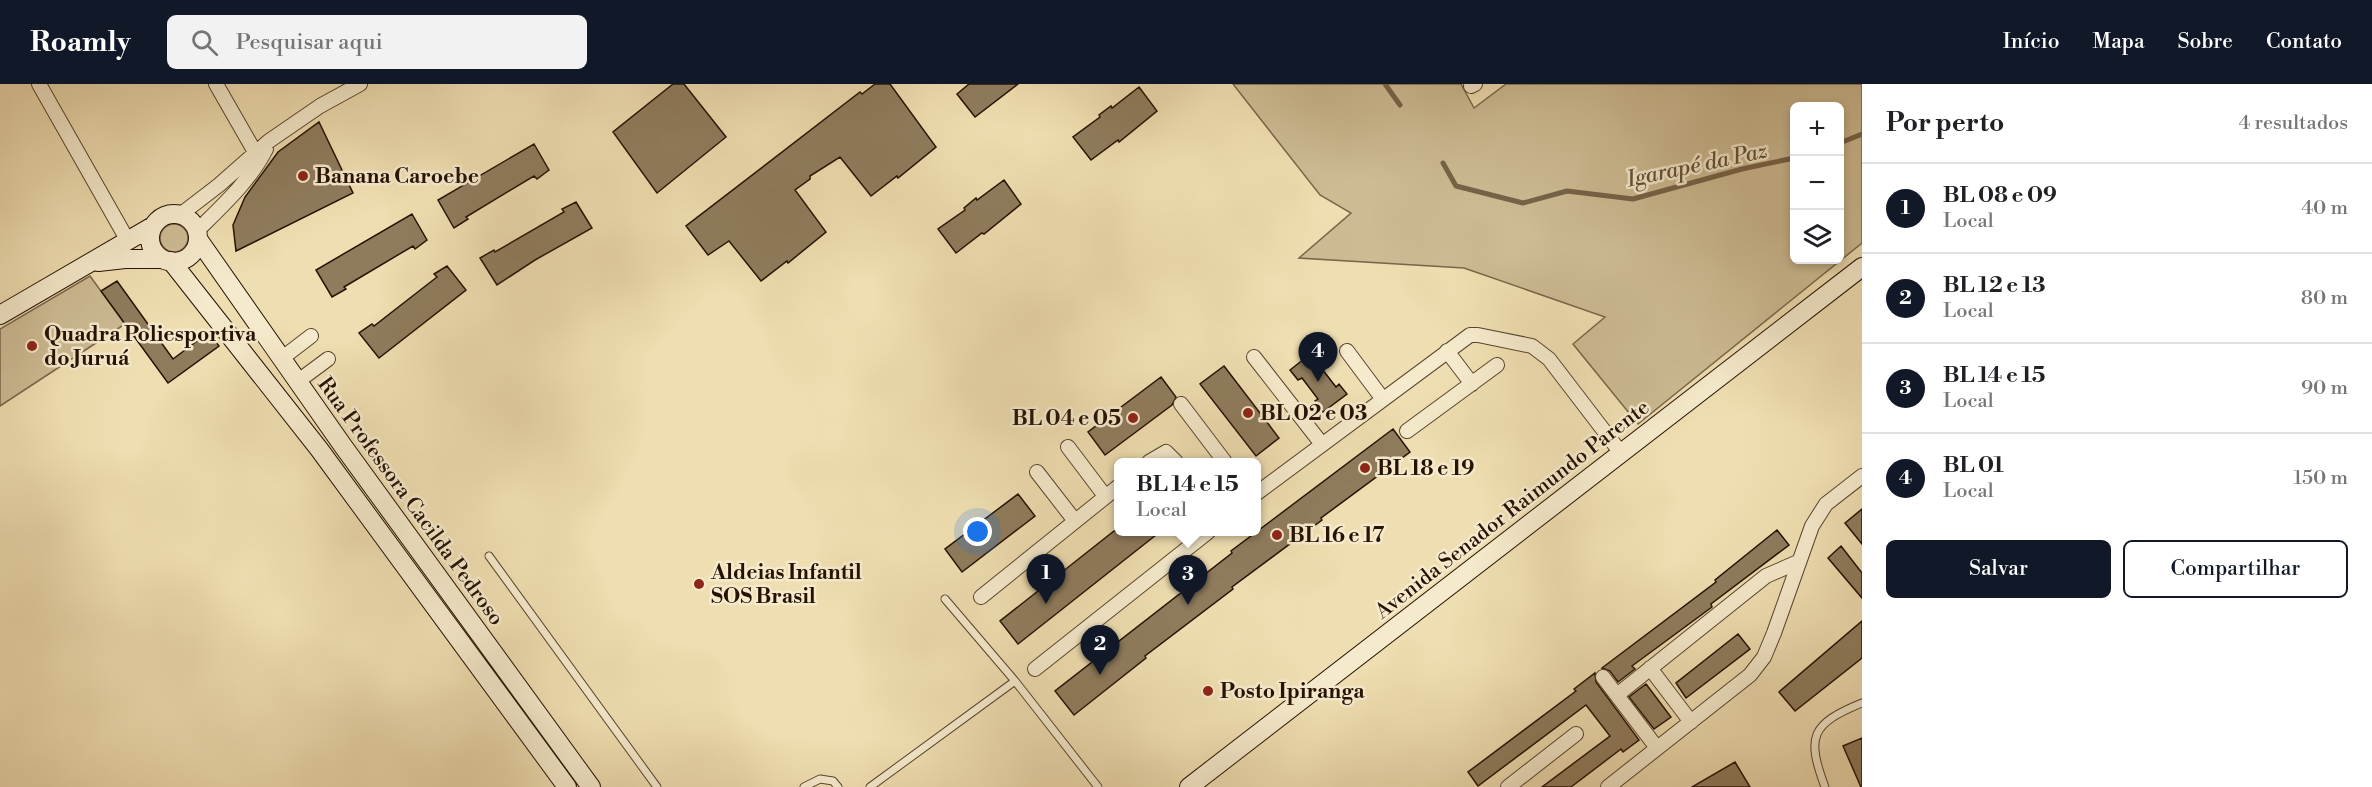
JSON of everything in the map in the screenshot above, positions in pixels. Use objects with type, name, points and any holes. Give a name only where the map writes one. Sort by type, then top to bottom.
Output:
[{"type":"street","points":[[39,84],[128,241]]},
{"type":"street","points":[[216,84],[257,157]]},
{"type":"street","points":[[90,263],[125,259],[179,261],[192,253],[198,235],[239,188],[269,141],[320,106],[360,84]]},
{"type":"street","points":[[0,315],[153,226],[165,216],[180,214],[257,157]]},
{"type":"street","points":[[180,214],[194,223],[198,235]]},
{"type":"street","points":[[153,226],[151,245],[158,255],[167,260]]},
{"type":"street","name":"Rua Professora Cacilda Pedroso","points":[[198,235],[297,382],[591,787]]},
{"type":"street","name":"Rua Professora Cacilda Pedroso","points":[[167,260],[319,449],[567,787]]},
{"type":"street","name":"Avenida Senador Raimundo Parente","points":[[1189,787],[1861,270]]},
{"type":"street","points":[[1261,489],[1464,338],[1478,334],[1538,349],[1549,359],[1621,453]]},
{"type":"street","points":[[281,359],[311,336]]},
{"type":"street","points":[[1347,351],[1382,398]]},
{"type":"street","points":[[1447,351],[1472,384]]},
{"type":"street","points":[[1254,357],[1321,443]]},
{"type":"street","points":[[297,382],[328,359]]},
{"type":"street","points":[[1407,431],[1497,365]]},
{"type":"street","points":[[1181,404],[1223,458]]},
{"type":"street","points":[[1068,447],[1105,496]]},
{"type":"street","points":[[1156,458],[1166,452],[1172,458]]},
{"type":"street","points":[[1037,472],[1075,521]]},
{"type":"street","points":[[1608,787],[1750,675],[1764,657],[1812,526],[1827,504],[1862,476]]},
{"type":"street","points":[[981,597],[1114,490]]},
{"type":"street","points":[[1035,669],[1202,536]]},
{"type":"street","points":[[1617,695],[1766,576],[1798,562]]},
{"type":"street","points":[[1650,668],[1691,722]]},
{"type":"street","points":[[1603,677],[1657,748]]},
{"type":"street","points":[[1508,787],[1576,734]]},
{"type":"lane","points":[[489,556],[657,787]]},
{"type":"lane","points":[[945,598],[1015,681],[1098,787]]},
{"type":"lane","points":[[870,787],[1015,681]]},
{"type":"lane","points":[[1825,787],[1814,758],[1815,740],[1822,725],[1837,714],[1862,703]]},
{"type":"lane","points":[[804,787],[820,779],[833,781],[838,787]]},
{"type":"shaded area","points":[[1233,84],[1461,84],[1474,108],[1506,84],[1862,84],[1862,243],[1844,258],[1844,102],[1790,102],[1790,264],[1836,264],[1638,424],[1573,344],[1605,317],[1464,268],[1299,258],[1351,213],[1320,195]]},
{"type":"shaded area","points":[[174,224],[184,228],[188,238],[184,248],[174,252],[164,248],[160,238],[164,228]]},
{"type":"shaded area","points":[[90,276],[125,324],[0,406],[0,329]]},
{"type":"building","points":[[673,84],[684,84],[726,137],[657,193],[613,132]]},
{"type":"building","points":[[875,84],[890,84],[936,147],[898,178],[897,176],[871,196],[840,157],[810,176],[810,179],[795,190],[826,232],[788,263],[787,261],[761,281],[729,241],[708,255],[686,226],[860,92],[862,94]]},
{"type":"building","points":[[969,84],[1018,84],[975,117],[957,94]]},
{"type":"building","points":[[1139,87],[1157,111],[1119,142],[1118,140],[1091,160],[1073,137],[1100,117],[1099,115]]},
{"type":"building","name":"Banana Caroebe","points":[[319,122],[353,193],[236,251],[233,225],[245,197],[278,152]]},
{"type":"building","points":[[534,144],[549,170],[537,179],[534,176],[466,217],[468,219],[454,228],[438,200]]},
{"type":"building","points":[[1004,180],[1021,204],[956,253],[938,229],[965,210],[964,208],[976,198],[977,200]]},
{"type":"building","points":[[576,202],[592,228],[535,260],[497,285],[480,258],[494,250],[495,252],[564,212],[562,209]]},
{"type":"building","points":[[412,214],[427,240],[415,249],[413,246],[344,287],[346,289],[332,297],[316,270]]},
{"type":"building","points":[[447,266],[466,290],[379,358],[359,333],[372,324],[374,326],[437,277],[434,274]]},
{"type":"building","points":[[117,281],[173,359],[209,332],[219,346],[168,383],[101,291]]},
{"type":"building","points":[[1314,351],[1322,362],[1319,365],[1336,387],[1339,384],[1347,394],[1323,412],[1315,401],[1318,399],[1302,378],[1298,380],[1290,370]]},
{"type":"building","name":"BL 02 e 03","points":[[1224,366],[1279,438],[1256,456],[1200,384]]},
{"type":"building","name":"BL 04 e 05","points":[[1161,377],[1176,397],[1172,405],[1105,455],[1088,432]]},
{"type":"building","points":[[1393,429],[1410,452],[1232,587],[1233,589],[1145,656],[1146,658],[1074,715],[1055,691],[1251,536],[1261,536],[1261,528]]},
{"type":"building","points":[[1018,494],[1035,516],[962,572],[945,549]]},
{"type":"building","points":[[1862,509],[1862,544],[1845,523]]},
{"type":"building","points":[[1777,530],[1789,545],[1711,604],[1712,607],[1632,666],[1635,669],[1618,682],[1610,671],[1602,668],[1716,582],[1715,580]]},
{"type":"building","points":[[1114,531],[1114,536],[1155,536],[1018,644],[1000,621]]},
{"type":"building","points":[[1841,546],[1862,573],[1862,598],[1828,558]]},
{"type":"building","points":[[1862,621],[1862,658],[1795,711],[1779,692]]},
{"type":"building","points":[[1738,634],[1750,649],[1686,698],[1676,683]]},
{"type":"building","points":[[1595,673],[1596,682],[1639,740],[1623,752],[1621,749],[1571,787],[1542,787],[1610,736],[1586,705],[1478,786],[1468,772],[1576,691],[1574,689]]},
{"type":"building","points":[[1646,684],[1671,717],[1654,729],[1629,697]]},
{"type":"building","points":[[1862,738],[1862,787],[1861,787],[1843,746]]},
{"type":"building","points":[[1735,762],[1750,787],[1692,787]]},
{"type":"waterway","name":"Igarapé da Paz","points":[[1385,84],[1400,105]]},
{"type":"waterway","name":"Igarapé da Paz","points":[[1844,141],[1862,134]]},
{"type":"waterway","name":"Igarapé da Paz","points":[[1443,163],[1456,186],[1523,203],[1567,191],[1633,199],[1742,169],[1790,159]]},
{"type":"place","name":"Banana Caroebe","points":[[303,176]]},
{"type":"place","name":"Quadra Poliesportiva do Juruá","points":[[32,346]]},
{"type":"place","name":"BL 01","points":[[1318,382]]},
{"type":"place","name":"BL 02 e 03","points":[[1248,413]]},
{"type":"place","name":"BL 04 e 05","points":[[1133,418]]},
{"type":"place","name":"BL 18 e 19","points":[[1365,468]]},
{"type":"place","name":"BL 16 e 17","points":[[1277,535]]},
{"type":"place","name":"Aldeias Infantil SOS Brasil","points":[[699,584]]},
{"type":"place","name":"BL 08 e 09","points":[[1046,604]]},
{"type":"place","name":"BL 14 e 15","points":[[1188,605]]},
{"type":"place","name":"BL 12 e 13","points":[[1100,675]]},
{"type":"place","name":"Posto Ipiranga","points":[[1208,691]]}]
